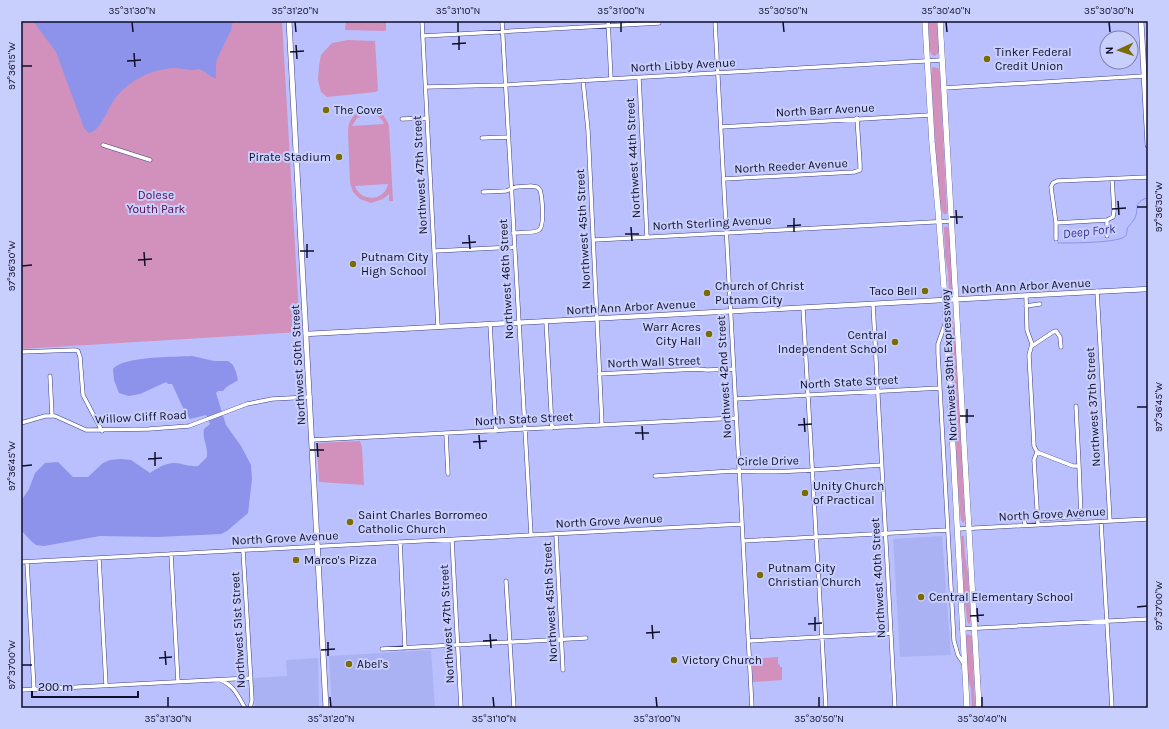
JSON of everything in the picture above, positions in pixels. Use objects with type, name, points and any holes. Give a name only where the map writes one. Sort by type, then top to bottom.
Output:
[{"type":"highway","name":"Northwest 39th Expressway","points":[[925,21],[930,115],[945,300],[967,708]]},
{"type":"highway","name":"Northwest 39th Expressway","points":[[940,21],[979,708]]},
{"type":"main road","name":"Northwest 50th Street","points":[[289,21],[326,708]]},
{"type":"main road","points":[[1141,21],[1148,145]]},
{"type":"street","name":"Northwest 47th Street","points":[[422,21],[438,327]]},
{"type":"street","name":"Northwest 46th Street","points":[[502,21],[531,535]]},
{"type":"street","points":[[608,21],[611,79]]},
{"type":"street","name":"Northwest 42nd Street","points":[[715,21],[752,708]]},
{"type":"street","points":[[423,36],[659,22]]},
{"type":"street","name":"North Libby Avenue","points":[[426,87],[505,85],[639,78],[942,60]]},
{"type":"street","points":[[944,88],[1144,76]]},
{"type":"street","name":"Northwest 44th Street","points":[[639,78],[647,237]]},
{"type":"street","name":"Northwest 45th Street","points":[[583,80],[588,130],[602,425]]},
{"type":"street","name":"North Barr Avenue","points":[[721,126],[930,115]]},
{"type":"street","points":[[402,119],[427,118]]},
{"type":"street","name":"North Reeder Avenue","points":[[724,180],[854,172],[860,170],[857,118]]},
{"type":"street","points":[[482,138],[508,138]]},
{"type":"street","points":[[104,145],[150,160]]},
{"type":"street","points":[[1056,239],[1056,223],[1051,187],[1053,183],[1057,181],[1148,177]]},
{"type":"street","points":[[1056,223],[1107,220],[1113,217],[1112,178]]},
{"type":"street","points":[[483,192],[506,191],[516,187],[534,186],[540,190],[541,228],[534,232],[513,233]]},
{"type":"street","points":[[1107,220],[1108,236]]},
{"type":"street","name":"North Sterling Avenue","points":[[594,240],[952,221]]},
{"type":"street","points":[[435,251],[514,247]]},
{"type":"street","name":"North Ann Arbor Avenue","points":[[306,334],[1148,289]]},
{"type":"street","name":"Northwest 37th Street","points":[[1097,292],[1110,521]]},
{"type":"street","points":[[1026,296],[1028,330],[1032,346],[1029,355],[1034,446],[1037,452],[1072,466],[1079,466]]},
{"type":"street","name":"Northwest 40th Street","points":[[873,304],[895,708]]},
{"type":"street","points":[[1026,306],[1040,304]]},
{"type":"street","points":[[804,308],[826,708]]},
{"type":"street","name":"Northwest 39th Expressway","points":[[946,319],[938,344],[940,388],[954,641],[958,655],[964,664]]},
{"type":"street","points":[[546,321],[552,428]]},
{"type":"street","points":[[490,324],[496,431]]},
{"type":"street","points":[[1032,346],[1053,332],[1056,332],[1060,336],[1061,347]]},
{"type":"street","points":[[21,352],[78,351],[80,357],[83,395],[102,431]]},
{"type":"street","name":"North Wall Street","points":[[599,374],[734,368]]},
{"type":"street","points":[[21,423],[45,416],[52,416],[50,376]]},
{"type":"street","name":"North State Street","points":[[735,399],[940,388]]},
{"type":"street","name":"Willow Cliff Road","points":[[52,416],[86,430],[102,431],[189,426],[247,404],[272,399],[310,397]]},
{"type":"street","points":[[1076,406],[1082,522]]},
{"type":"street","name":"North State Street","points":[[312,440],[736,418]]},
{"type":"street","points":[[446,433],[448,474]]},
{"type":"street","points":[[1037,452],[1034,460],[1038,524]]},
{"type":"street","name":"Circle Drive","points":[[655,476],[813,470],[882,465]]},
{"type":"street","points":[[1024,513],[1025,525]]},
{"type":"street","points":[[1038,519],[1081,516]]},
{"type":"street","name":"North Grove Avenue","points":[[958,529],[1148,519]]},
{"type":"street","points":[[1101,522],[1112,708]]},
{"type":"street","name":"North Grove Avenue","points":[[21,562],[742,524]]},
{"type":"street","points":[[743,541],[948,530]]},
{"type":"street","name":"Northwest 45th Street","points":[[556,534],[563,670]]},
{"type":"street","name":"Northwest 47th Street","points":[[452,540],[462,708]]},
{"type":"street","points":[[400,542],[405,648]]},
{"type":"street","name":"Northwest 51st Street","points":[[244,550],[252,700],[250,708]]},
{"type":"street","points":[[171,554],[178,682]]},
{"type":"street","points":[[99,558],[106,685]]},
{"type":"street","points":[[27,562],[34,689]]},
{"type":"street","points":[[506,581],[514,708]]},
{"type":"street","points":[[962,630],[1148,619]]},
{"type":"street","points":[[749,641],[891,633]]},
{"type":"street","points":[[382,649],[586,638]]},
{"type":"street","points":[[21,690],[250,678]]},
{"type":"street","points":[[218,679],[226,682],[235,690],[245,708]]},
{"type":"shaded area","points":[[33,21],[233,21],[231,30],[217,59],[216,78],[198,69],[190,70],[174,68],[157,71],[141,77],[120,93],[114,100],[97,129],[89,133],[84,128],[56,52]]},
{"type":"shaded area","points":[[192,356],[214,361],[228,361],[233,365],[236,372],[238,380],[223,391],[218,391],[216,393],[226,425],[241,446],[251,465],[252,479],[248,513],[227,531],[221,534],[158,537],[100,536],[44,546],[36,545],[31,541],[21,530],[21,501],[29,489],[35,473],[45,463],[58,462],[73,477],[88,477],[103,463],[110,460],[131,460],[150,473],[169,463],[198,466],[207,457],[204,429],[210,424],[206,415],[190,419],[172,384],[168,384],[166,382],[140,394],[129,396],[119,393],[114,380],[113,369],[127,362],[138,359]]},
{"type":"shaded area","name":"Central Elementary School","points":[[942,536],[951,655],[900,657],[893,539]]},
{"type":"shaded area","points":[[431,650],[435,708],[332,708],[329,656]]},
{"type":"shaded area","points":[[318,658],[319,708],[255,708],[253,678],[287,676],[286,660]]},
{"type":"green space","name":"Dolese Youth Park","points":[[21,21],[282,21],[300,332],[21,349]]},
{"type":"green space","points":[[346,21],[386,21],[386,29],[385,31],[345,30]]},
{"type":"green space","points":[[928,21],[937,21],[939,49],[935,56],[932,55],[929,50]]},
{"type":"green space","points":[[348,40],[375,41],[378,90],[376,92],[327,97],[321,92],[318,80],[321,55],[332,43]]},
{"type":"green space","points":[[932,67],[938,68],[940,72],[947,214],[944,214],[941,210],[936,161],[931,73]]},
{"type":"green space","points":[[370,109],[380,113],[386,119],[389,126],[393,201],[389,201],[389,194],[383,199],[371,203],[360,199],[353,192],[350,183],[348,130],[350,121],[358,112]],"holes":[[[366,113],[377,116],[384,124],[352,126],[357,118]],[[388,184],[386,190],[382,194],[373,198],[362,195],[355,186]]]},
{"type":"green space","points":[[946,226],[949,229],[953,290],[951,294],[949,291],[948,271],[945,257],[944,228]]},
{"type":"green space","points":[[950,306],[956,343],[965,520],[963,523],[961,520],[958,489],[948,310]]},
{"type":"green space","points":[[360,441],[362,447],[364,485],[319,482],[317,444]]},
{"type":"green space","points":[[961,536],[964,536],[965,556],[968,572],[971,621],[969,625],[967,621],[964,591]]},
{"type":"green space","points":[[967,634],[972,636],[975,708],[972,708],[971,689],[968,679]]},
{"type":"green space","points":[[778,657],[778,664],[782,667],[782,680],[753,682],[752,659]]},
{"type":"waterway","name":"Deep Fork","points":[[1058,243],[1103,242],[1124,237],[1127,229],[1135,218],[1138,204],[1147,198]]},
{"type":"place","name":"Tinker Federal Credit Union","points":[[987,59]]},
{"type":"place","name":"The Cove","points":[[326,110]]},
{"type":"place","name":"Pirate Stadium","points":[[339,157]]},
{"type":"place","name":"Putnam City High School","points":[[353,264]]},
{"type":"place","name":"Taco Bell","points":[[925,291]]},
{"type":"place","name":"Church of Christ Putnam City","points":[[707,293]]},
{"type":"place","name":"Warr Acres City Hall","points":[[709,334]]},
{"type":"place","name":"Central Independent School","points":[[895,342]]},
{"type":"place","name":"Unity Church of Practical","points":[[805,493]]},
{"type":"place","name":"Saint Charles Borromeo Catholic Church","points":[[350,522]]},
{"type":"place","name":"Marco's Pizza","points":[[296,560]]},
{"type":"place","name":"Putnam City Christian Church","points":[[760,575]]},
{"type":"place","name":"Central Elementary School","points":[[921,597]]},
{"type":"place","name":"Victory Church","points":[[674,660]]},
{"type":"place","name":"Abel's","points":[[349,664]]}]
